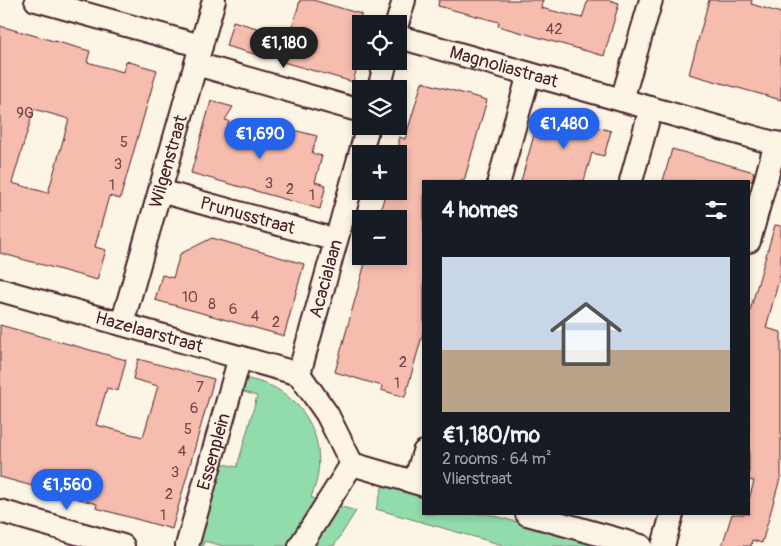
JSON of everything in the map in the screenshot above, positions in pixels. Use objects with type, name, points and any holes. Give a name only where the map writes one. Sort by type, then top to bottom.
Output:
[{"type":"street","points":[[36,0],[352,108]]},
{"type":"street","name":"Wilgenstraat","points":[[122,324],[214,0]]},
{"type":"street","points":[[400,15],[404,0]]},
{"type":"street","points":[[622,100],[651,0]]},
{"type":"street","name":"Magnoliastraat","points":[[407,39],[779,144]]},
{"type":"street","points":[[499,180],[529,74]]},
{"type":"street","points":[[631,180],[651,108]]},
{"type":"street","name":"Acacialaan","points":[[299,374],[365,135]]},
{"type":"street","points":[[750,238],[779,144]]},
{"type":"street","name":"Prunusstraat","points":[[160,191],[336,240]]},
{"type":"street","name":"Hazelaarstraat","points":[[0,290],[299,374]]},
{"type":"street","name":"Essenplein","points":[[187,546],[240,357]]},
{"type":"street","points":[[299,374],[327,414],[352,464],[420,483],[422,468]]},
{"type":"street","points":[[300,546],[352,464]]},
{"type":"street","points":[[0,511],[123,546]]},
{"type":"street","points":[[534,515],[641,546]]},
{"type":"street","points":[[663,546],[672,515]]},
{"type":"green space","points":[[244,378],[268,385],[280,391],[293,401],[311,425],[316,438],[319,468],[311,497],[317,500],[288,546],[223,546],[204,541],[203,546],[196,546],[220,463],[237,467],[257,396],[241,391]]},
{"type":"green space","points":[[383,484],[422,495],[422,515],[492,515],[602,546],[506,546],[376,509]]},
{"type":"green space","points":[[339,506],[356,511],[334,546],[314,546]]},
{"type":"building","points":[[300,0],[313,0],[361,14],[352,15],[352,70],[356,70],[352,82],[283,62]]},
{"type":"building","points":[[439,0],[543,0],[541,8],[582,18],[588,0],[609,0],[619,3],[604,56],[498,26],[499,22],[438,6]]},
{"type":"building","points":[[709,0],[752,0],[751,4],[781,13],[781,100],[689,74]]},
{"type":"building","points":[[233,21],[274,33],[261,56],[226,46]]},
{"type":"building","points":[[0,26],[90,51],[87,62],[123,72],[126,61],[157,70],[120,199],[109,196],[95,247],[106,250],[97,280],[0,253]],"holes":[[[34,109],[69,119],[48,193],[12,183]]]},
{"type":"building","points":[[422,82],[487,100],[464,180],[422,180],[422,336],[405,397],[381,390],[382,386],[335,372],[365,265],[407,265],[407,210],[381,210],[383,200],[407,200],[407,145],[399,145],[399,137],[405,139],[407,135]]},
{"type":"building","points":[[211,101],[233,107],[225,120],[229,121],[227,129],[262,138],[263,132],[272,135],[274,125],[317,136],[312,153],[322,156],[315,182],[326,185],[320,209],[191,173]]},
{"type":"building","points":[[546,113],[611,131],[604,156],[592,153],[584,180],[521,180],[534,135],[539,137]]},
{"type":"building","points":[[672,149],[754,172],[752,181],[663,180]]},
{"type":"building","points":[[775,225],[781,226],[781,272],[766,328],[781,332],[781,475],[762,543],[752,540],[751,546],[722,546],[732,515],[750,515],[750,496],[754,481],[750,480],[750,311]]},
{"type":"building","points":[[212,238],[304,264],[284,336],[155,300],[162,275],[173,278],[180,254]]},
{"type":"building","points":[[0,325],[126,360],[118,391],[107,388],[96,425],[143,437],[158,386],[133,379],[138,359],[214,379],[172,529],[96,508],[97,504],[0,477]]}]
